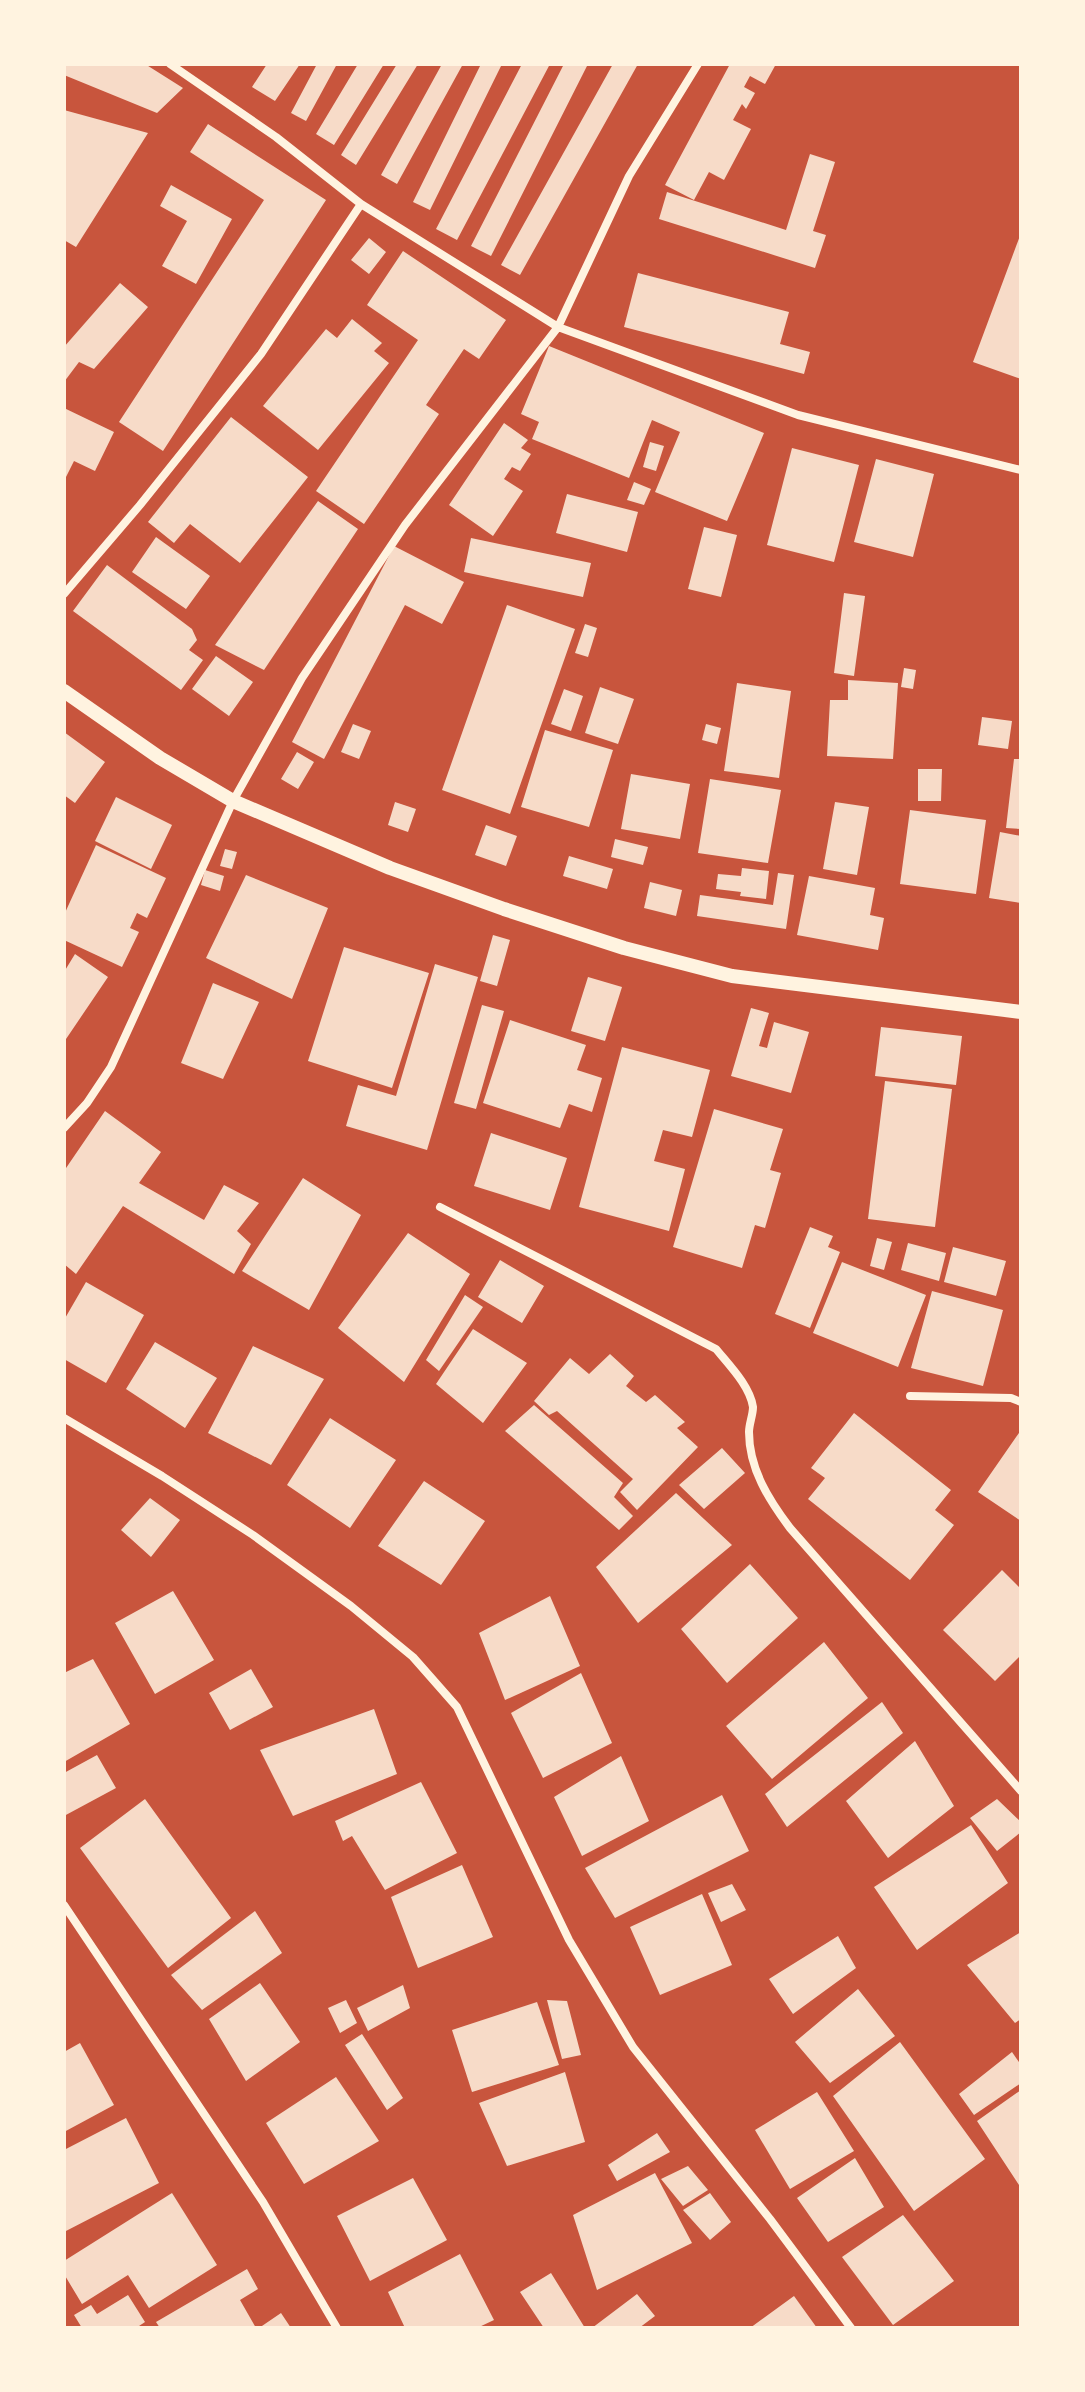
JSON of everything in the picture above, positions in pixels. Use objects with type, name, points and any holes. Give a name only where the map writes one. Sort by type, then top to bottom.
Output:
[{"type":"street","points":[[170,64],[276,137],[361,204],[558,327],[798,415],[1021,470]]},
{"type":"street","points":[[64,1128],[87,1103],[111,1067],[233,801],[302,678],[405,525],[558,327],[629,176],[698,64]]},
{"type":"street","points":[[64,594],[261,354],[361,204]]},
{"type":"street","points":[[64,691],[160,758],[233,801],[390,868],[504,909],[624,948],[732,976],[1021,1012]]},
{"type":"street","points":[[440,1207],[716,1349],[741,1379],[753,1406],[749,1433],[755,1467],[768,1499],[1021,1791]]},
{"type":"street","points":[[910,1396],[1011,1398],[1021,1402]]},
{"type":"street","points":[[64,1418],[201,1501],[351,1606],[413,1657],[457,1707],[569,1940],[633,2047],[770,2219],[851,2328]]},
{"type":"street","points":[[64,1905],[263,2202],[337,2328]]},
{"type":"building","points":[[64,64],[145,64],[183,88],[157,113],[64,75]]},
{"type":"building","points":[[267,64],[300,64],[275,101],[252,87]]},
{"type":"building","points":[[317,64],[337,64],[306,121],[291,113]]},
{"type":"building","points":[[358,64],[384,64],[334,145],[316,134]]},
{"type":"building","points":[[397,64],[418,64],[356,165],[341,155]]},
{"type":"building","points":[[442,64],[463,64],[397,184],[381,175]]},
{"type":"building","points":[[481,64],[502,64],[430,210],[413,202]]},
{"type":"building","points":[[522,64],[550,64],[457,240],[436,229]]},
{"type":"building","points":[[564,64],[588,64],[491,256],[471,246]]},
{"type":"building","points":[[613,64],[638,64],[520,275],[501,265]]},
{"type":"building","points":[[730,64],[776,64],[765,84],[750,76],[744,87],[755,93],[746,109],[742,104],[733,120],[751,129],[724,180],[709,172],[694,200],[665,185]]},
{"type":"building","points":[[64,110],[148,133],[76,247],[64,240]]},
{"type":"building","points":[[208,124],[326,200],[163,451],[119,422],[264,200],[190,152]]},
{"type":"building","points":[[810,154],[835,162],[813,231],[826,235],[815,268],[659,219],[667,192],[786,230]]},
{"type":"building","points":[[171,185],[232,219],[196,284],[162,266],[187,221],[160,206]]},
{"type":"building","points":[[1021,233],[1021,379],[973,362]]},
{"type":"building","points":[[369,238],[386,252],[369,274],[351,260]]},
{"type":"building","points":[[403,251],[506,320],[479,359],[464,349],[426,405],[439,414],[364,524],[316,491],[418,340],[367,305]]},
{"type":"building","points":[[638,273],[789,312],[780,344],[810,352],[804,374],[624,327]]},
{"type":"building","points":[[120,283],[148,307],[94,369],[79,362],[64,382],[64,347]]},
{"type":"building","points":[[352,319],[382,343],[374,351],[389,363],[318,450],[263,406],[326,329],[337,338]]},
{"type":"building","points":[[549,346],[764,433],[727,521],[655,492],[680,432],[652,420],[629,478],[532,439],[539,422],[521,414]]},
{"type":"building","points":[[64,408],[114,432],[95,471],[74,461],[64,481]]},
{"type":"building","points":[[231,417],[308,477],[240,563],[190,524],[174,543],[148,522]]},
{"type":"building","points":[[504,423],[528,440],[521,448],[531,454],[520,471],[512,467],[504,479],[523,491],[493,536],[449,505]]},
{"type":"building","points":[[650,442],[664,446],[656,471],[643,467]]},
{"type":"building","points":[[792,448],[859,465],[834,562],[767,545]]},
{"type":"building","points":[[876,459],[934,474],[913,557],[854,542]]},
{"type":"building","points":[[634,482],[651,489],[644,505],[627,500]]},
{"type":"building","points":[[567,494],[638,512],[627,552],[556,533]]},
{"type":"building","points":[[318,501],[358,529],[264,670],[215,645]]},
{"type":"building","points":[[704,527],[737,535],[721,597],[688,589]]},
{"type":"building","points":[[156,537],[210,576],[186,609],[132,572]]},
{"type":"building","points":[[471,538],[591,563],[583,597],[464,572]]},
{"type":"building","points":[[394,546],[464,582],[442,624],[405,605],[324,759],[292,742]]},
{"type":"building","points":[[107,565],[192,629],[197,640],[189,650],[203,660],[181,690],[73,611]]},
{"type":"building","points":[[844,593],[865,596],[854,676],[834,673]]},
{"type":"building","points":[[507,605],[575,629],[510,814],[442,790]]},
{"type":"building","points":[[585,624],[597,628],[588,657],[575,653]]},
{"type":"building","points":[[216,656],[253,682],[229,716],[192,689]]},
{"type":"building","points":[[904,668],[916,670],[913,689],[901,687]]},
{"type":"building","points":[[848,680],[898,683],[893,759],[827,756],[830,700],[848,700]]},
{"type":"building","points":[[737,683],[791,691],[779,778],[724,771]]},
{"type":"building","points":[[600,687],[634,699],[618,744],[585,733]]},
{"type":"building","points":[[564,689],[583,696],[571,731],[551,724]]},
{"type":"building","points":[[982,717],[1012,721],[1008,749],[978,745]]},
{"type":"building","points":[[353,724],[371,731],[359,759],[341,752]]},
{"type":"building","points":[[706,724],[721,728],[717,744],[702,740]]},
{"type":"building","points":[[545,730],[613,750],[589,827],[521,807]]},
{"type":"building","points":[[64,732],[105,762],[75,803],[64,795]]},
{"type":"building","points":[[297,752],[314,762],[298,789],[281,779]]},
{"type":"building","points":[[1014,759],[1021,759],[1021,829],[1006,828]]},
{"type":"building","points":[[918,769],[942,769],[941,801],[918,801]]},
{"type":"building","points":[[631,774],[690,784],[680,839],[621,829]]},
{"type":"building","points":[[710,779],[781,790],[768,863],[698,853]]},
{"type":"building","points":[[116,797],[172,825],[151,869],[95,841]]},
{"type":"building","points":[[395,802],[416,809],[408,832],[388,825]]},
{"type":"building","points":[[835,802],[869,807],[857,875],[823,869]]},
{"type":"building","points":[[910,810],[986,820],[976,894],[900,884]]},
{"type":"building","points":[[486,825],[517,836],[506,866],[475,855]]},
{"type":"building","points":[[1000,832],[1021,836],[1021,903],[989,898]]},
{"type":"building","points":[[615,839],[648,847],[643,865],[611,857]]},
{"type":"building","points":[[96,845],[166,878],[147,918],[137,913],[130,928],[139,932],[122,967],[64,940],[64,915]]},
{"type":"building","points":[[225,849],[237,852],[232,869],[220,866]]},
{"type":"building","points":[[569,856],[613,869],[607,889],[563,876]]},
{"type":"building","points":[[742,868],[769,871],[766,899],[716,889],[718,874],[741,876]]},
{"type":"building","points":[[205,870],[224,876],[220,891],[201,885]]},
{"type":"building","points":[[778,873],[794,875],[786,929],[697,916],[700,895],[773,905]]},
{"type":"building","points":[[246,875],[328,908],[292,999],[206,958]]},
{"type":"building","points":[[809,876],[875,888],[870,915],[884,918],[878,950],[797,935]]},
{"type":"building","points":[[650,882],[682,890],[676,916],[644,908]]},
{"type":"building","points":[[493,935],[510,940],[497,986],[480,981]]},
{"type":"building","points":[[344,947],[429,973],[392,1088],[308,1061]]},
{"type":"building","points":[[75,954],[108,977],[64,1042],[64,972]]},
{"type":"building","points":[[435,964],[478,977],[427,1150],[346,1126],[358,1085],[396,1096]]},
{"type":"building","points":[[588,977],[622,987],[605,1041],[571,1031]]},
{"type":"building","points":[[213,983],[259,1002],[223,1079],[181,1063]]},
{"type":"building","points":[[482,1005],[504,1011],[476,1109],[454,1103]]},
{"type":"building","points":[[751,1008],[769,1013],[759,1046],[767,1048],[774,1022],[809,1032],[791,1093],[731,1076]]},
{"type":"building","points":[[510,1020],[586,1045],[577,1070],[602,1078],[592,1112],[569,1104],[560,1128],[483,1103]]},
{"type":"building","points":[[881,1027],[962,1036],[956,1085],[875,1076]]},
{"type":"building","points":[[622,1047],[710,1070],[692,1137],[663,1130],[654,1161],[685,1169],[669,1231],[579,1207]]},
{"type":"building","points":[[885,1081],[952,1089],[935,1227],[868,1219]]},
{"type":"building","points":[[714,1109],[783,1129],[770,1170],[781,1173],[765,1228],[755,1225],[742,1268],[673,1247]]},
{"type":"building","points":[[105,1111],[161,1152],[139,1183],[204,1220],[224,1185],[259,1203],[237,1231],[251,1244],[234,1274],[123,1206],[76,1274],[64,1264],[64,1171]]},
{"type":"building","points":[[491,1133],[567,1158],[550,1210],[474,1186]]},
{"type":"building","points":[[303,1178],[361,1215],[309,1310],[242,1271]]},
{"type":"building","points":[[810,1227],[833,1236],[828,1247],[840,1252],[810,1328],[775,1314]]},
{"type":"building","points":[[408,1233],[470,1274],[404,1382],[338,1328]]},
{"type":"building","points":[[877,1238],[892,1242],[884,1270],[870,1266]]},
{"type":"building","points":[[908,1243],[946,1253],[939,1281],[901,1270]]},
{"type":"building","points":[[953,1247],[1006,1261],[996,1296],[944,1282]]},
{"type":"building","points":[[500,1260],[544,1286],[522,1323],[478,1297]]},
{"type":"building","points":[[842,1262],[926,1295],[898,1367],[813,1333]]},
{"type":"building","points":[[86,1282],[144,1315],[106,1383],[64,1359],[64,1320]]},
{"type":"building","points":[[932,1291],[1003,1310],[983,1386],[911,1368]]},
{"type":"building","points":[[465,1295],[483,1307],[439,1371],[426,1360]]},
{"type":"building","points":[[473,1329],[527,1363],[483,1423],[436,1384]]},
{"type":"building","points":[[155,1342],[217,1378],[185,1428],[126,1389]]},
{"type":"building","points":[[253,1346],[324,1379],[271,1465],[208,1433]]},
{"type":"building","points":[[610,1354],[634,1376],[626,1386],[646,1402],[655,1395],[685,1422],[677,1428],[698,1447],[637,1510],[620,1492],[633,1479],[557,1411],[549,1415],[534,1401],[570,1358],[589,1374]]},
{"type":"building","points":[[534,1405],[623,1483],[614,1497],[633,1516],[619,1530],[505,1431]]},
{"type":"building","points":[[854,1413],[951,1490],[935,1510],[954,1525],[910,1580],[808,1499],[825,1478],[811,1468]]},
{"type":"building","points":[[330,1418],[396,1460],[350,1528],[287,1485]]},
{"type":"building","points":[[1021,1430],[1021,1521],[978,1492]]},
{"type":"building","points":[[722,1448],[745,1473],[704,1509],[679,1485]]},
{"type":"building","points":[[424,1481],[485,1521],[441,1585],[378,1546]]},
{"type":"building","points":[[676,1493],[732,1545],[638,1623],[596,1567]]},
{"type":"building","points":[[150,1498],[180,1520],[151,1557],[121,1530]]},
{"type":"building","points":[[750,1564],[798,1618],[727,1683],[681,1629]]},
{"type":"building","points":[[1002,1570],[1021,1589],[1021,1655],[995,1681],[943,1630]]},
{"type":"building","points":[[173,1591],[214,1660],[155,1694],[115,1623]]},
{"type":"building","points":[[550,1596],[580,1666],[505,1700],[479,1633]]},
{"type":"building","points":[[824,1642],[868,1698],[772,1779],[726,1726]]},
{"type":"building","points":[[93,1659],[130,1724],[64,1762],[64,1673]]},
{"type":"building","points":[[251,1669],[273,1707],[230,1730],[209,1693]]},
{"type":"building","points":[[581,1673],[612,1743],[543,1778],[511,1713]]},
{"type":"building","points":[[882,1702],[903,1733],[787,1827],[765,1794]]},
{"type":"building","points":[[374,1709],[397,1774],[293,1816],[260,1750]]},
{"type":"building","points":[[915,1741],[954,1806],[888,1858],[846,1801]]},
{"type":"building","points":[[97,1755],[116,1788],[64,1816],[64,1773]]},
{"type":"building","points":[[621,1756],[649,1821],[582,1856],[554,1797]]},
{"type":"building","points":[[421,1782],[457,1853],[385,1890],[352,1836],[343,1841],[335,1821]]},
{"type":"building","points":[[722,1795],[749,1851],[615,1918],[585,1868]]},
{"type":"building","points":[[145,1799],[231,1918],[168,1968],[80,1848]]},
{"type":"building","points":[[997,1799],[1021,1822],[1021,1832],[997,1851],[970,1818]]},
{"type":"building","points":[[971,1825],[1008,1883],[917,1950],[874,1887]]},
{"type":"building","points":[[462,1865],[493,1937],[418,1968],[391,1897]]},
{"type":"building","points":[[732,1884],[746,1910],[721,1922],[708,1893]]},
{"type":"building","points":[[702,1894],[732,1965],[660,1995],[630,1927]]},
{"type":"building","points":[[255,1911],[282,1953],[202,2010],[171,1975]]},
{"type":"building","points":[[1021,1932],[1021,2019],[1015,2023],[967,1965]]},
{"type":"building","points":[[838,1936],[856,1968],[793,2014],[769,1979]]},
{"type":"building","points":[[260,1983],[300,2042],[246,2081],[209,2019]]},
{"type":"building","points":[[403,1985],[410,2008],[368,2031],[357,2008]]},
{"type":"building","points":[[858,1989],[895,2036],[830,2083],[795,2042]]},
{"type":"building","points":[[346,2000],[357,2023],[340,2033],[328,2008]]},
{"type":"building","points":[[547,2000],[567,2001],[581,2055],[562,2059]]},
{"type":"building","points":[[537,2002],[559,2065],[472,2092],[452,2030]]},
{"type":"building","points":[[362,2034],[403,2098],[387,2110],[345,2045]]},
{"type":"building","points":[[900,2042],[985,2159],[914,2211],[833,2096]]},
{"type":"building","points":[[80,2043],[114,2105],[64,2132],[64,2052]]},
{"type":"building","points":[[1012,2052],[1021,2065],[1021,2083],[974,2115],[959,2094]]},
{"type":"building","points":[[565,2072],[585,2142],[507,2166],[479,2103]]},
{"type":"building","points":[[336,2077],[379,2141],[304,2184],[266,2123]]},
{"type":"building","points":[[1021,2090],[1021,2188],[977,2121]]},
{"type":"building","points":[[817,2092],[854,2151],[790,2189],[755,2130]]},
{"type":"building","points":[[126,2118],[159,2183],[64,2232],[64,2150]]},
{"type":"building","points":[[657,2133],[670,2152],[617,2181],[608,2165]]},
{"type":"building","points":[[855,2158],[884,2207],[828,2242],[797,2198]]},
{"type":"building","points":[[688,2166],[708,2190],[683,2206],[661,2179]]},
{"type":"building","points":[[655,2173],[692,2243],[597,2290],[573,2215]]},
{"type":"building","points":[[413,2178],[447,2240],[370,2281],[337,2216]]},
{"type":"building","points":[[172,2193],[217,2265],[149,2308],[128,2275],[82,2304],[64,2274],[64,2261]]},
{"type":"building","points":[[710,2193],[731,2222],[710,2240],[683,2210]]},
{"type":"building","points":[[903,2215],[954,2281],[893,2325],[842,2257]]},
{"type":"building","points":[[460,2254],[494,2320],[477,2328],[405,2328],[388,2292]]},
{"type":"building","points":[[247,2269],[258,2289],[240,2300],[256,2328],[160,2328],[156,2322]]},
{"type":"building","points":[[551,2273],[585,2328],[544,2328],[520,2292]]},
{"type":"building","points":[[637,2294],[655,2316],[639,2328],[592,2328]]},
{"type":"building","points":[[128,2295],[145,2322],[136,2328],[82,2328],[74,2315],[91,2305],[97,2314]]},
{"type":"building","points":[[794,2296],[817,2328],[750,2328]]},
{"type":"building","points":[[281,2313],[291,2328],[259,2328]]}]
